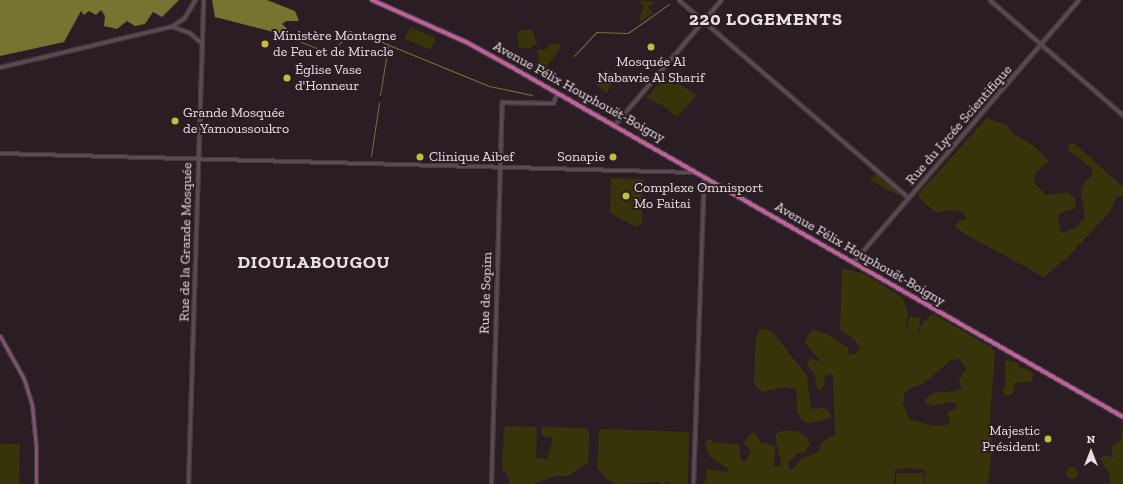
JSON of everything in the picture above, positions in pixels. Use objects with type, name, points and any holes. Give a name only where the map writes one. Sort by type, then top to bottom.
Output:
[{"type":"highway","name":"Avenue Félix Houphouët-Boigny","points":[[372,0],[468,43],[558,92],[1123,417]]},
{"type":"main road","points":[[0,336],[24,379],[31,401],[36,446],[36,484]]},
{"type":"street","points":[[0,67],[172,26],[184,18],[195,0]]},
{"type":"street","name":"Rue de la Grande Mosquée","points":[[188,484],[203,0]]},
{"type":"street","points":[[679,0],[909,198]]},
{"type":"street","points":[[615,124],[721,0]]},
{"type":"street","points":[[990,0],[1123,115]]},
{"type":"street","name":"Rue du Lycée Scientifique","points":[[853,262],[1041,45],[1078,0]]},
{"type":"street","points":[[172,26],[190,33],[202,43]]},
{"type":"street","name":"Rue de Sopim","points":[[491,484],[502,102],[552,103],[558,92]]},
{"type":"street","points":[[0,152],[696,172]]},
{"type":"street","points":[[693,484],[704,176]]},
{"type":"shaded area","points":[[0,0],[179,0],[162,17],[153,12],[145,24],[135,26],[127,21],[117,29],[104,26],[105,16],[101,10],[96,15],[89,11],[84,15],[81,11],[64,42],[0,56]]},
{"type":"shaded area","points":[[212,0],[267,0],[295,11],[299,21],[286,21],[282,24],[301,42],[277,33],[215,17]]},
{"type":"shaded area","points":[[638,0],[655,2],[648,7],[653,13],[641,21],[639,18],[643,10],[642,4]]},
{"type":"shaded area","points":[[410,27],[436,38],[431,50],[405,39]]},
{"type":"shaded area","points":[[520,30],[532,30],[537,43],[529,49],[519,48],[517,37]]},
{"type":"shaded area","points":[[550,44],[559,44],[561,47],[546,68],[539,70],[535,67],[539,58],[537,50],[547,49]]},
{"type":"shaded area","points":[[607,68],[616,76],[607,93],[595,84]]},
{"type":"shaded area","points":[[666,76],[697,95],[677,117],[664,106],[646,98]]},
{"type":"shaded area","points":[[987,118],[1008,126],[1011,132],[1035,147],[1049,161],[1037,171],[1033,181],[1046,195],[1069,192],[1075,199],[1076,208],[1058,214],[1060,230],[1063,233],[1077,227],[1085,217],[1081,192],[1084,184],[1092,175],[1092,169],[1068,150],[1069,144],[1074,143],[1123,187],[1123,196],[1116,197],[1110,212],[1067,258],[1044,277],[963,233],[955,226],[959,221],[967,219],[964,213],[956,210],[936,212],[923,202],[918,194]]},
{"type":"shaded area","points":[[877,173],[899,191],[900,196],[871,181],[870,179]]},
{"type":"shaded area","name":"Complexe Omnisport Mo Faitai","points":[[611,178],[643,179],[642,224],[636,227],[610,213]]},
{"type":"shaded area","points":[[842,268],[865,274],[903,298],[908,313],[905,333],[910,316],[921,318],[917,336],[923,322],[933,314],[991,347],[995,353],[990,418],[992,451],[988,484],[925,484],[925,471],[913,468],[895,469],[894,484],[702,484],[707,478],[706,469],[727,472],[730,470],[710,457],[705,443],[708,439],[716,443],[739,444],[741,460],[745,463],[751,450],[744,444],[747,437],[754,431],[760,442],[775,446],[774,467],[780,465],[781,462],[775,438],[776,434],[781,431],[797,431],[806,436],[810,443],[805,452],[797,454],[789,461],[789,470],[793,470],[801,459],[818,452],[823,441],[835,434],[833,374],[825,376],[824,385],[821,390],[818,390],[814,374],[806,362],[811,359],[821,362],[805,343],[808,334],[814,330],[826,334],[848,347],[849,355],[855,354],[860,348],[855,340],[840,330]],"holes":[[[960,359],[966,369],[959,381],[962,388],[955,391],[933,393],[925,399],[926,403],[932,406],[952,402],[957,404],[957,408],[947,413],[950,422],[947,425],[933,426],[910,419],[903,404],[904,394],[907,390],[924,383],[951,360]]]},
{"type":"shaded area","points":[[760,329],[769,330],[775,335],[807,376],[811,409],[824,408],[830,412],[831,418],[809,424],[802,421],[797,411],[796,389],[782,387],[763,392],[757,389],[754,382],[756,340]]},
{"type":"shaded area","points":[[1008,360],[1017,362],[1020,368],[1028,369],[1033,374],[1033,379],[1030,382],[1015,383],[1013,394],[1006,396],[1002,391],[1005,386],[1005,361]]},
{"type":"shaded area","points":[[1123,425],[1123,484],[1110,484],[1109,474],[1100,458],[1105,455],[1113,458],[1111,446],[1121,440]]},
{"type":"shaded area","points":[[508,426],[537,427],[536,458],[547,459],[553,438],[542,436],[541,427],[588,429],[588,463],[568,476],[556,476],[533,484],[509,484],[508,475],[502,470],[504,428]]},
{"type":"shaded area","points":[[601,429],[689,432],[688,484],[670,484],[667,481],[664,484],[656,482],[615,484],[607,479],[597,468],[599,433]]},
{"type":"shaded area","points":[[0,444],[20,444],[19,484],[0,484]]},
{"type":"shaded area","points":[[1070,467],[1074,467],[1078,473],[1074,479],[1070,479],[1066,475],[1066,471]]},
{"type":"shaded area","points":[[896,473],[924,473],[924,484],[896,484]]},
{"type":"waterway","points":[[574,56],[596,32],[628,33],[669,4]]},
{"type":"waterway","points":[[301,42],[330,53],[341,42],[343,32],[350,31],[377,40],[489,86],[532,95]]},
{"type":"waterway","points":[[380,95],[388,46]]},
{"type":"waterway","points":[[371,156],[379,103]]},
{"type":"place","name":"Ministère Montagne de Feu et de Miracle","points":[[265,44]]},
{"type":"place","name":"Mosquée Al Nabawie Al Sharif","points":[[651,47]]},
{"type":"place","name":"Église Vase d'Honneur","points":[[287,78]]},
{"type":"place","name":"Grande Mosquée de Yamoussoukro","points":[[175,121]]},
{"type":"place","name":"Clinique Aibef","points":[[420,157]]},
{"type":"place","name":"Sonapie","points":[[613,157]]},
{"type":"place","name":"Complexe Omnisport Mo Faitai","points":[[626,196]]},
{"type":"place","name":"Majestic Président","points":[[1048,439]]},
{"type":"district","name":"220 LOGEMENTS","points":[[766,19]]},
{"type":"district","name":"DIOULABOUGOU","points":[[314,262]]}]
